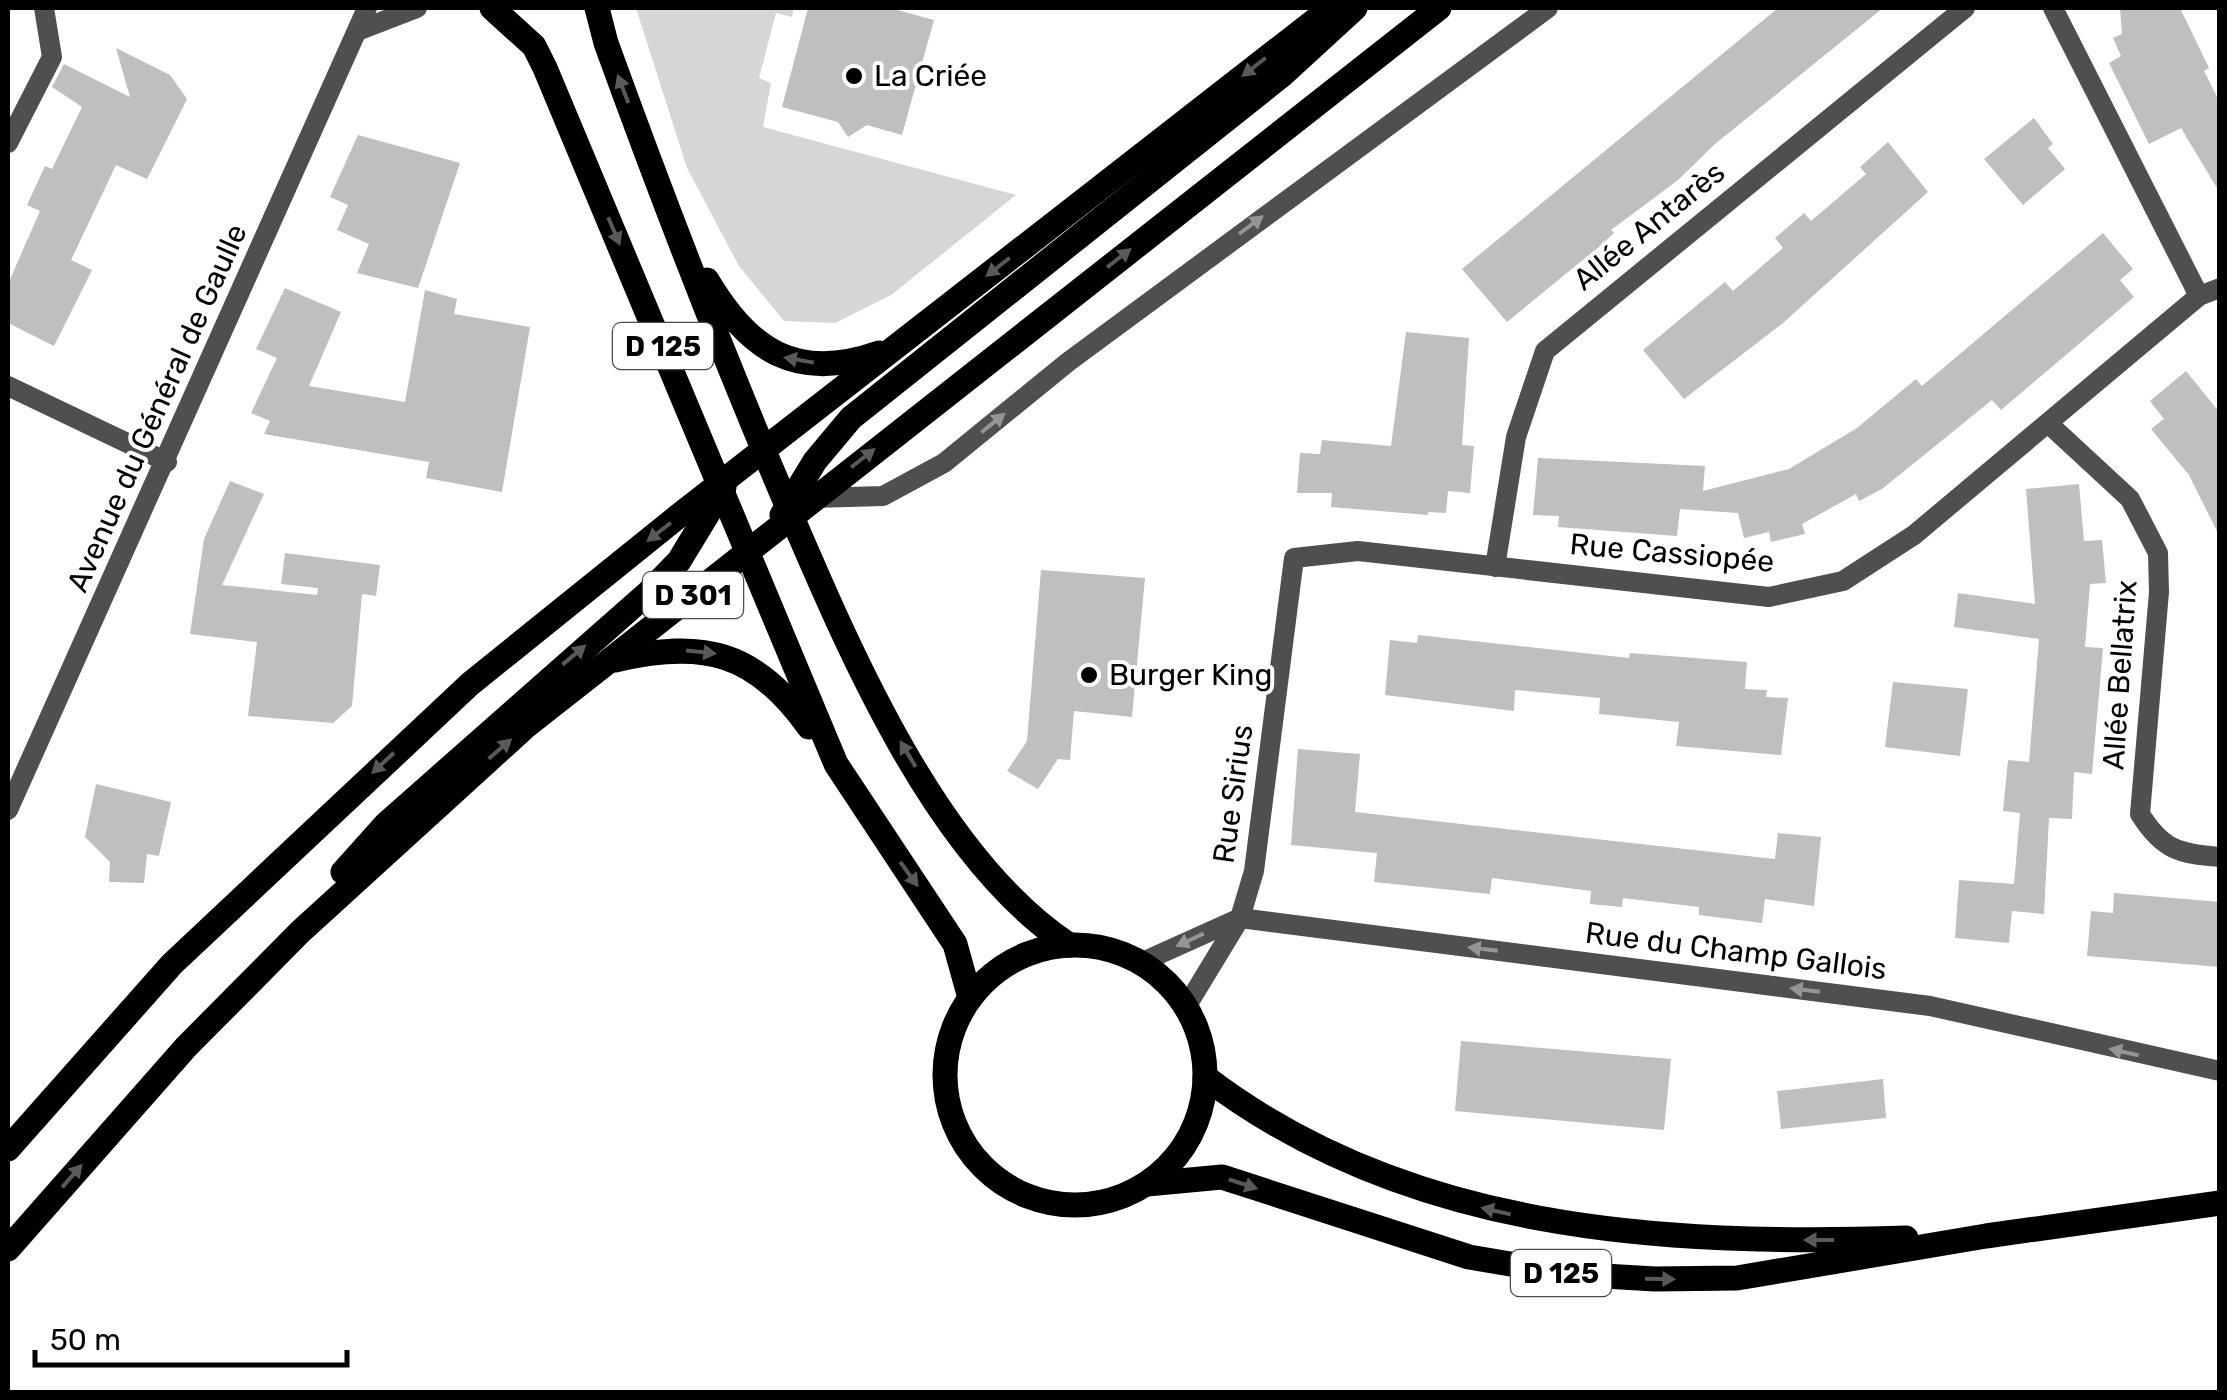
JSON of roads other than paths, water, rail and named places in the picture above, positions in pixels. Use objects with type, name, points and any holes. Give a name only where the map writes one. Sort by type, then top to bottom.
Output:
[{"type":"main road","name":"D 125","points":[[492,8],[534,46],[545,68],[724,484],[836,764],[956,944],[970,998]]},
{"type":"main road","name":"D 125","points":[[597,8],[606,43],[784,517],[842,633],[910,759],[962,836],[1007,891],[1069,945]]},
{"type":"main road","name":"D 301","points":[[8,1149],[172,964],[350,794],[533,631],[1331,8]]},
{"type":"main road","points":[[764,592],[765,555],[784,517],[815,461],[851,418],[1282,75],[1354,8]]},
{"type":"main road","name":"D 301","points":[[8,1249],[186,1046],[410,828],[605,663],[748,551],[784,517],[814,498],[1439,8]]},
{"type":"main road","points":[[672,212],[729,317],[752,342],[782,357],[820,364],[853,362],[894,348]]},
{"type":"main road","points":[[186,1046],[386,824],[679,561],[740,449],[742,402]]},
{"type":"main road","points":[[605,663],[676,650],[736,660],[768,677],[788,696],[836,764]]},
{"type":"main road","points":[[1069,945],[1118,952],[1140,963],[1186,1006],[1204,1052],[1203,1102],[1189,1138],[1167,1168],[1148,1184],[1112,1201],[1060,1205],[1030,1198],[1001,1182],[976,1160],[958,1132],[948,1101],[945,1072],[957,1020],[970,998],[1004,966],[1024,956],[1069,945]]},
{"type":"main road","name":"D 125","points":[[1205,1077],[1293,1136],[1354,1164],[1471,1205],[1560,1225],[1732,1239],[1986,1236]]},
{"type":"main road","name":"D 125","points":[[1148,1184],[1222,1178],[1469,1257],[1570,1274],[1737,1278],[2220,1202]]},
{"type":"street","points":[[8,143],[52,57],[44,8]]},
{"type":"street","name":"Avenue du Général de Gaulle","points":[[8,810],[367,8]]},
{"type":"street","points":[[360,30],[417,8]]},
{"type":"street","points":[[814,498],[882,496],[944,463],[1098,340],[1548,8]]},
{"type":"street","name":"Allée Antarès","points":[[1495,566],[1516,437],[1544,351],[1965,8]]},
{"type":"street","points":[[2053,8],[2194,302]]},
{"type":"street","name":"Rue Cassiopée","points":[[1294,558],[1358,551],[1769,597],[1843,581],[1914,535],[2194,302],[2220,288]]},
{"type":"street","points":[[8,386],[167,462]]},
{"type":"street","name":"Allée Bellatrix","points":[[2050,424],[2130,498],[2158,553],[2159,592],[2140,814],[2158,842],[2193,855],[2220,858]]},
{"type":"street","name":"Rue Sirius","points":[[1240,918],[1254,870],[1294,558]]},
{"type":"street","points":[[1140,963],[1240,918]]},
{"type":"street","points":[[1186,1006],[1240,918]]},
{"type":"street","name":"Rue du Champ Gallois","points":[[1240,918],[1930,1006],[2220,1071]]},
{"type":"place","name":"La Criée","points":[[854,76]]},
{"type":"place","name":"Burger King","points":[[1089,675]]}]
